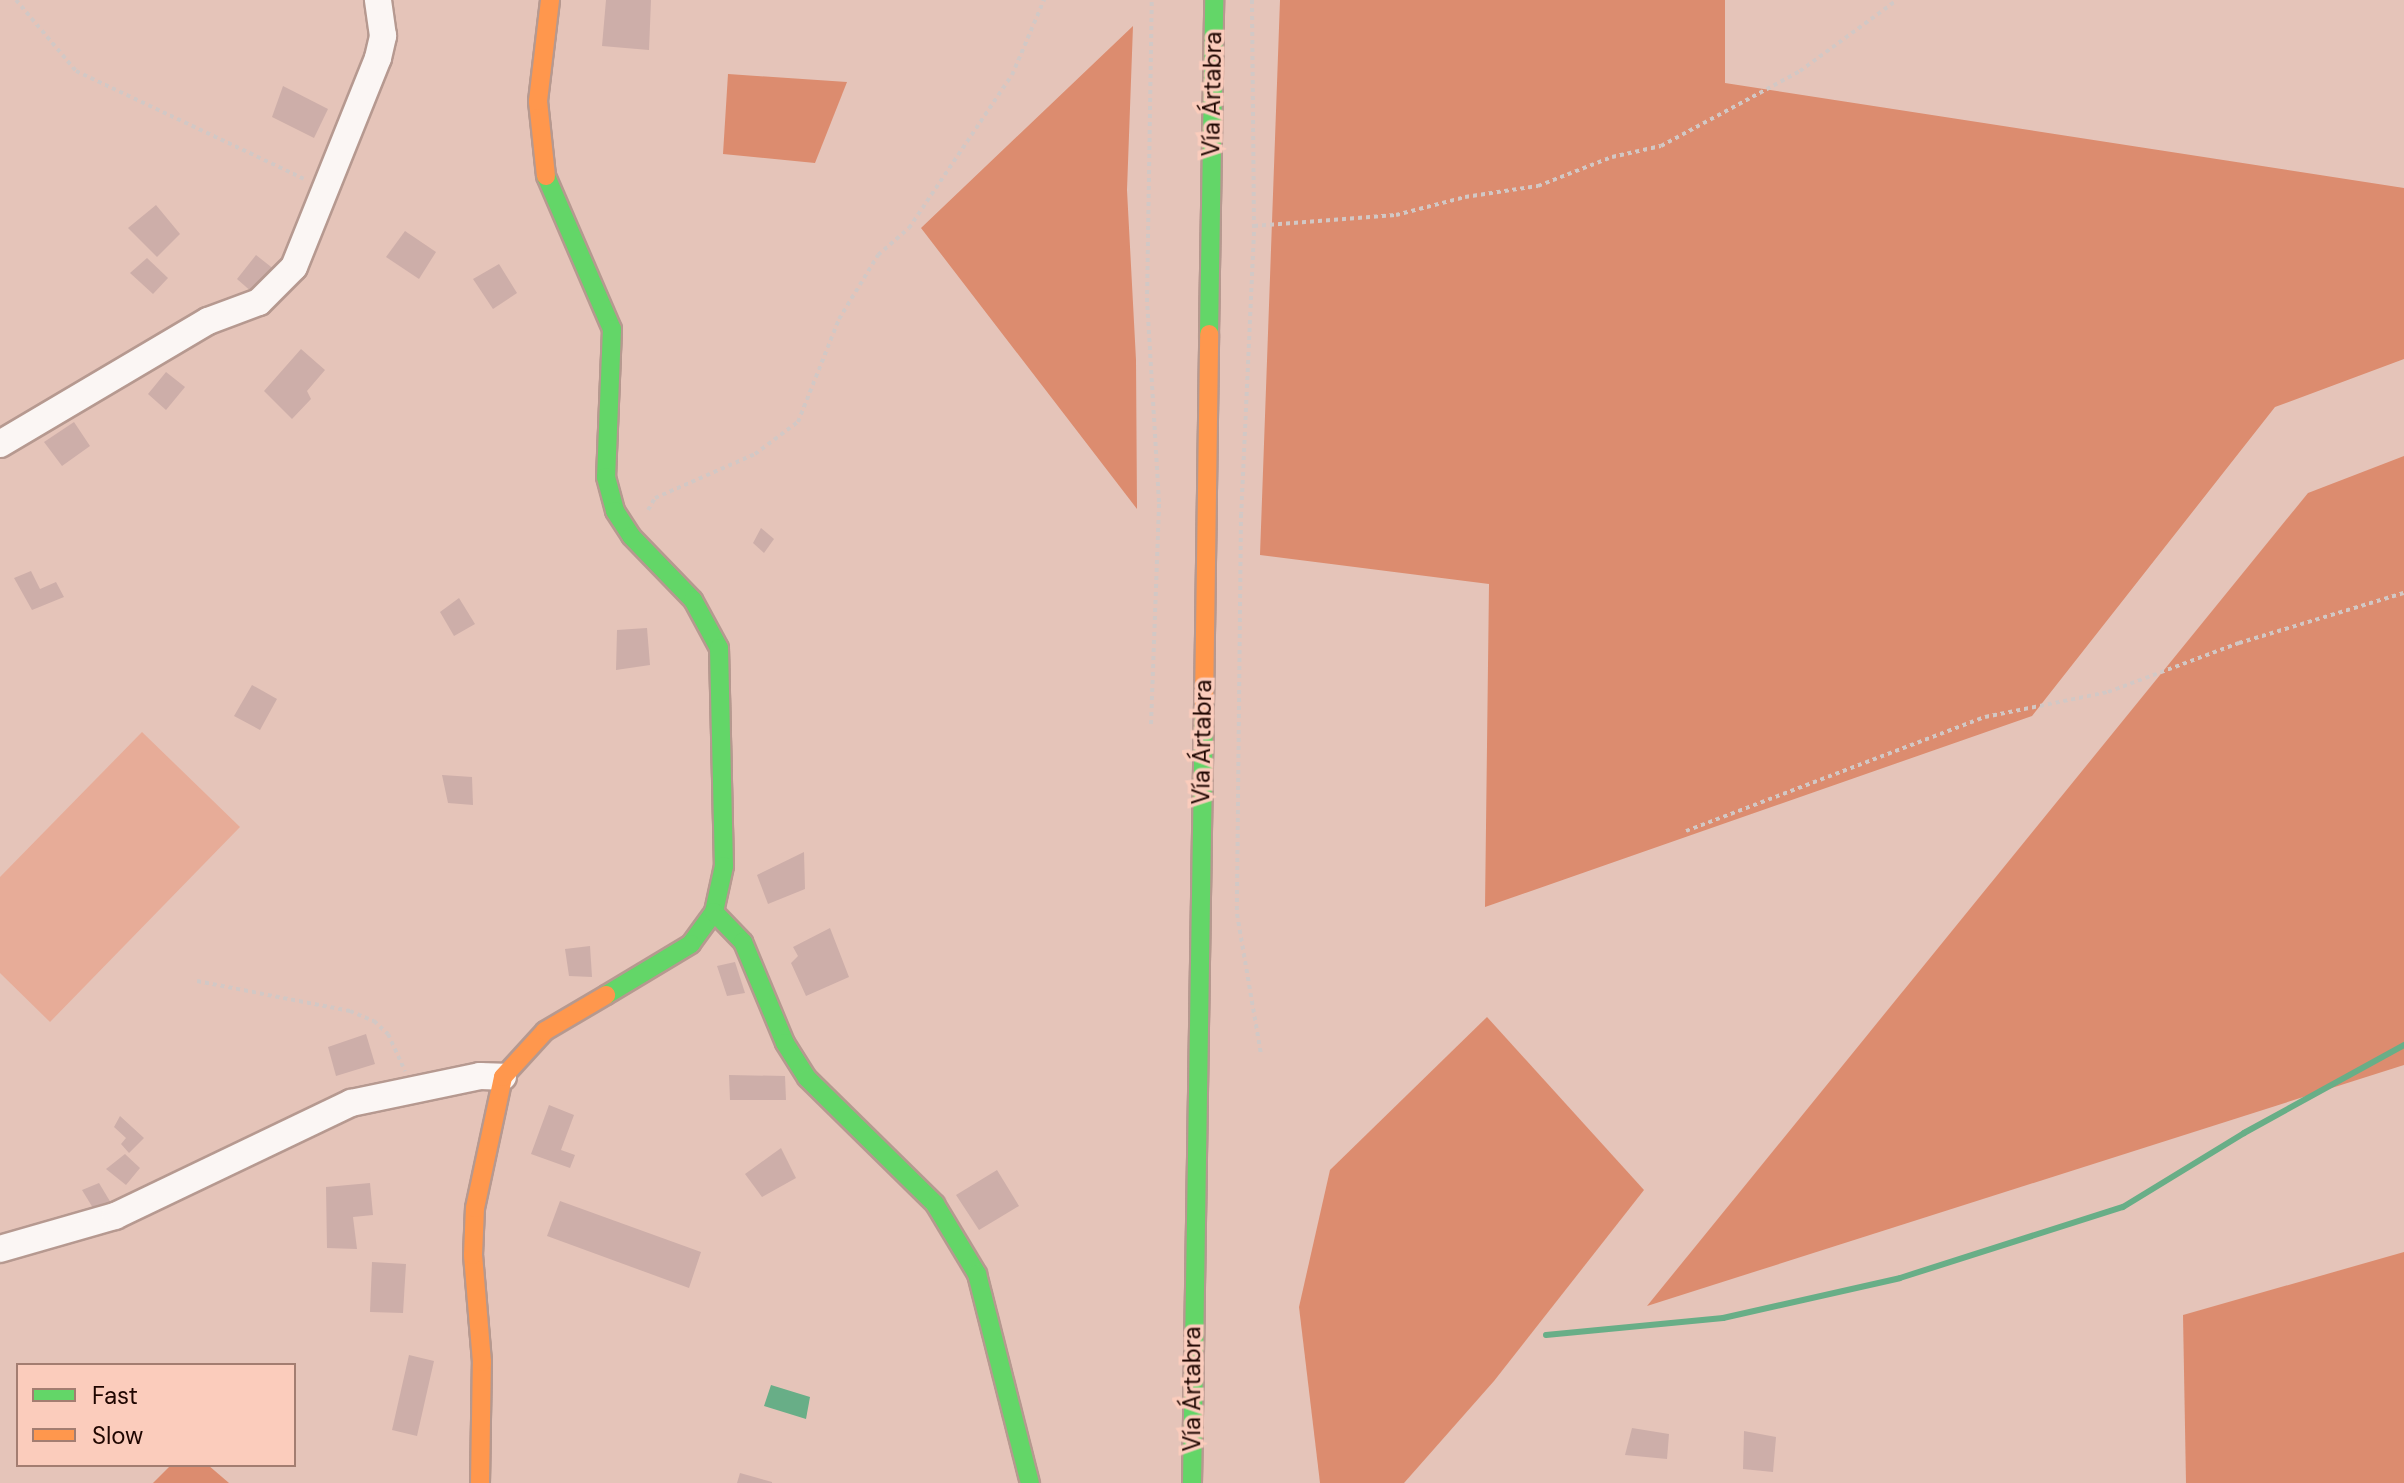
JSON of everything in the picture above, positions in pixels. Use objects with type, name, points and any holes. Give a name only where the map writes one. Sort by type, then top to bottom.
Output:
[{"type":"main road","points":[[480,1483],[482,1362],[473,1255],[475,1208],[503,1077],[545,1031],[674,956],[704,929],[714,912],[724,866],[719,648],[693,600],[631,536],[615,511],[606,477],[612,329],[548,184],[540,148],[538,101],[550,0]]},
{"type":"main road","name":"Vía Ártabra","points":[[1192,1483],[1214,0]]},
{"type":"main road","points":[[714,912],[743,942],[785,1043],[807,1078],[925,1192],[977,1274],[1030,1483]]},
{"type":"street","points":[[0,444],[208,321],[259,302],[294,267],[328,191],[378,58],[383,36],[378,0]]},
{"type":"street","points":[[0,1249],[115,1216],[351,1103],[413,1087],[480,1076],[503,1077]]},
{"type":"path","points":[[16,0],[76,71],[328,191]]},
{"type":"path","points":[[631,536],[655,498],[755,454],[798,422],[839,319],[878,255],[909,228],[1012,75],[1044,0]]},
{"type":"path","points":[[1151,724],[1159,502],[1147,302],[1152,0]]},
{"type":"path","points":[[1252,0],[1254,226],[1241,514],[1237,914],[1261,1055]]},
{"type":"path","points":[[1254,226],[1396,215],[1465,197],[1538,186],[1612,157],[1661,146],[1800,71],[1897,0]]},
{"type":"path","points":[[1686,831],[1985,717],[2108,692],[2239,643],[2404,593]]},
{"type":"path","points":[[197,981],[350,1011],[374,1021],[388,1034],[413,1087]]},
{"type":"shaded area","points":[[1280,0],[1725,0],[1725,83],[2404,188],[2404,359],[2275,407],[2032,716],[1485,907],[1489,584],[1260,555]]},
{"type":"shaded area","points":[[1133,26],[1127,190],[1136,360],[1137,509],[921,228]]},
{"type":"shaded area","points":[[728,74],[847,82],[815,163],[723,154]]},
{"type":"shaded area","points":[[2404,456],[2404,1065],[1647,1306],[2308,493]]},
{"type":"shaded area","points":[[142,732],[240,827],[50,1022],[0,973],[0,877]]},
{"type":"shaded area","points":[[1487,1017],[1644,1190],[1494,1381],[1404,1483],[1320,1483],[1299,1307],[1330,1170]]},
{"type":"shaded area","points":[[2404,1252],[2404,1483],[2186,1483],[2183,1315]]},
{"type":"shaded area","points":[[771,1385],[810,1397],[806,1419],[764,1406]]},
{"type":"shaded area","points":[[169,1467],[210,1467],[229,1483],[153,1483]]},
{"type":"building","points":[[606,0],[651,0],[649,50],[602,46]]},
{"type":"building","points":[[283,86],[328,109],[314,138],[272,117]]},
{"type":"building","points":[[156,205],[180,234],[157,257],[128,228]]},
{"type":"building","points":[[405,231],[436,252],[419,279],[386,257]]},
{"type":"building","points":[[256,255],[275,270],[253,293],[237,279]]},
{"type":"building","points":[[147,258],[168,278],[153,294],[130,273]]},
{"type":"building","points":[[499,264],[517,293],[493,309],[473,279]]},
{"type":"building","points":[[301,349],[325,370],[307,391],[311,399],[292,419],[264,391]]},
{"type":"building","points":[[166,372],[185,387],[166,410],[148,394]]},
{"type":"building","points":[[74,422],[90,446],[62,466],[44,442]]},
{"type":"building","points":[[761,528],[774,539],[764,553],[753,543]]},
{"type":"building","points":[[31,571],[40,589],[56,582],[64,597],[32,610],[14,578]]},
{"type":"building","points":[[459,598],[475,624],[454,636],[440,612]]},
{"type":"building","points":[[647,628],[650,665],[616,670],[617,630]]},
{"type":"building","points":[[252,685],[277,699],[260,730],[234,716]]},
{"type":"building","points":[[442,775],[472,777],[473,805],[448,803]]},
{"type":"building","points":[[804,852],[805,889],[768,904],[757,875]]},
{"type":"building","points":[[830,928],[849,977],[806,996],[791,963],[798,956],[793,947]]},
{"type":"building","points":[[590,946],[592,977],[569,976],[565,949]]},
{"type":"building","points":[[735,962],[745,993],[727,996],[717,966]]},
{"type":"building","points":[[366,1034],[375,1064],[336,1076],[328,1047]]},
{"type":"building","points":[[729,1075],[785,1076],[786,1100],[730,1100]]},
{"type":"building","points":[[549,1105],[574,1115],[561,1150],[575,1155],[570,1168],[531,1154]]},
{"type":"building","points":[[120,1116],[144,1138],[129,1153],[121,1144],[126,1138],[114,1127]]},
{"type":"building","points":[[781,1148],[796,1178],[762,1197],[745,1174]]},
{"type":"building","points":[[125,1154],[140,1168],[126,1185],[106,1169]]},
{"type":"building","points":[[997,1170],[1019,1206],[979,1230],[956,1195]]},
{"type":"building","points":[[99,1183],[111,1203],[96,1213],[82,1190]]},
{"type":"building","points":[[370,1183],[373,1215],[353,1217],[357,1249],[327,1248],[326,1187]]},
{"type":"building","points":[[560,1201],[701,1252],[689,1288],[547,1236]]},
{"type":"building","points":[[372,1262],[406,1264],[403,1313],[370,1312]]},
{"type":"building","points":[[409,1355],[434,1361],[417,1436],[392,1430]]},
{"type":"building","points":[[1632,1428],[1669,1434],[1667,1459],[1625,1455]]},
{"type":"building","points":[[1744,1431],[1776,1437],[1773,1472],[1743,1469]]},
{"type":"building","points":[[740,1473],[772,1482],[772,1483],[737,1483]]},
{"type":"waterway","points":[[1546,1335],[1723,1318],[1900,1278],[2123,1207],[2244,1133],[2404,1045]]},
{"type":"traffic: fast","points":[[1209,334],[1214,0]]},
{"type":"traffic: fast","points":[[546,176],[612,329],[606,477],[615,511],[631,536],[693,600],[719,648],[724,866],[714,912],[691,944],[606,995]]},
{"type":"traffic: fast","points":[[1192,1483],[1204,706]]},
{"type":"traffic: fast","points":[[714,912],[743,942],[785,1043],[807,1078],[935,1204],[977,1274],[1030,1483]]},
{"type":"traffic: slow","points":[[546,176],[538,101],[550,0]]},
{"type":"traffic: slow","points":[[1204,706],[1209,334]]},
{"type":"traffic: slow","points":[[480,1483],[482,1362],[473,1255],[475,1208],[503,1077],[545,1031],[606,995]]}]
